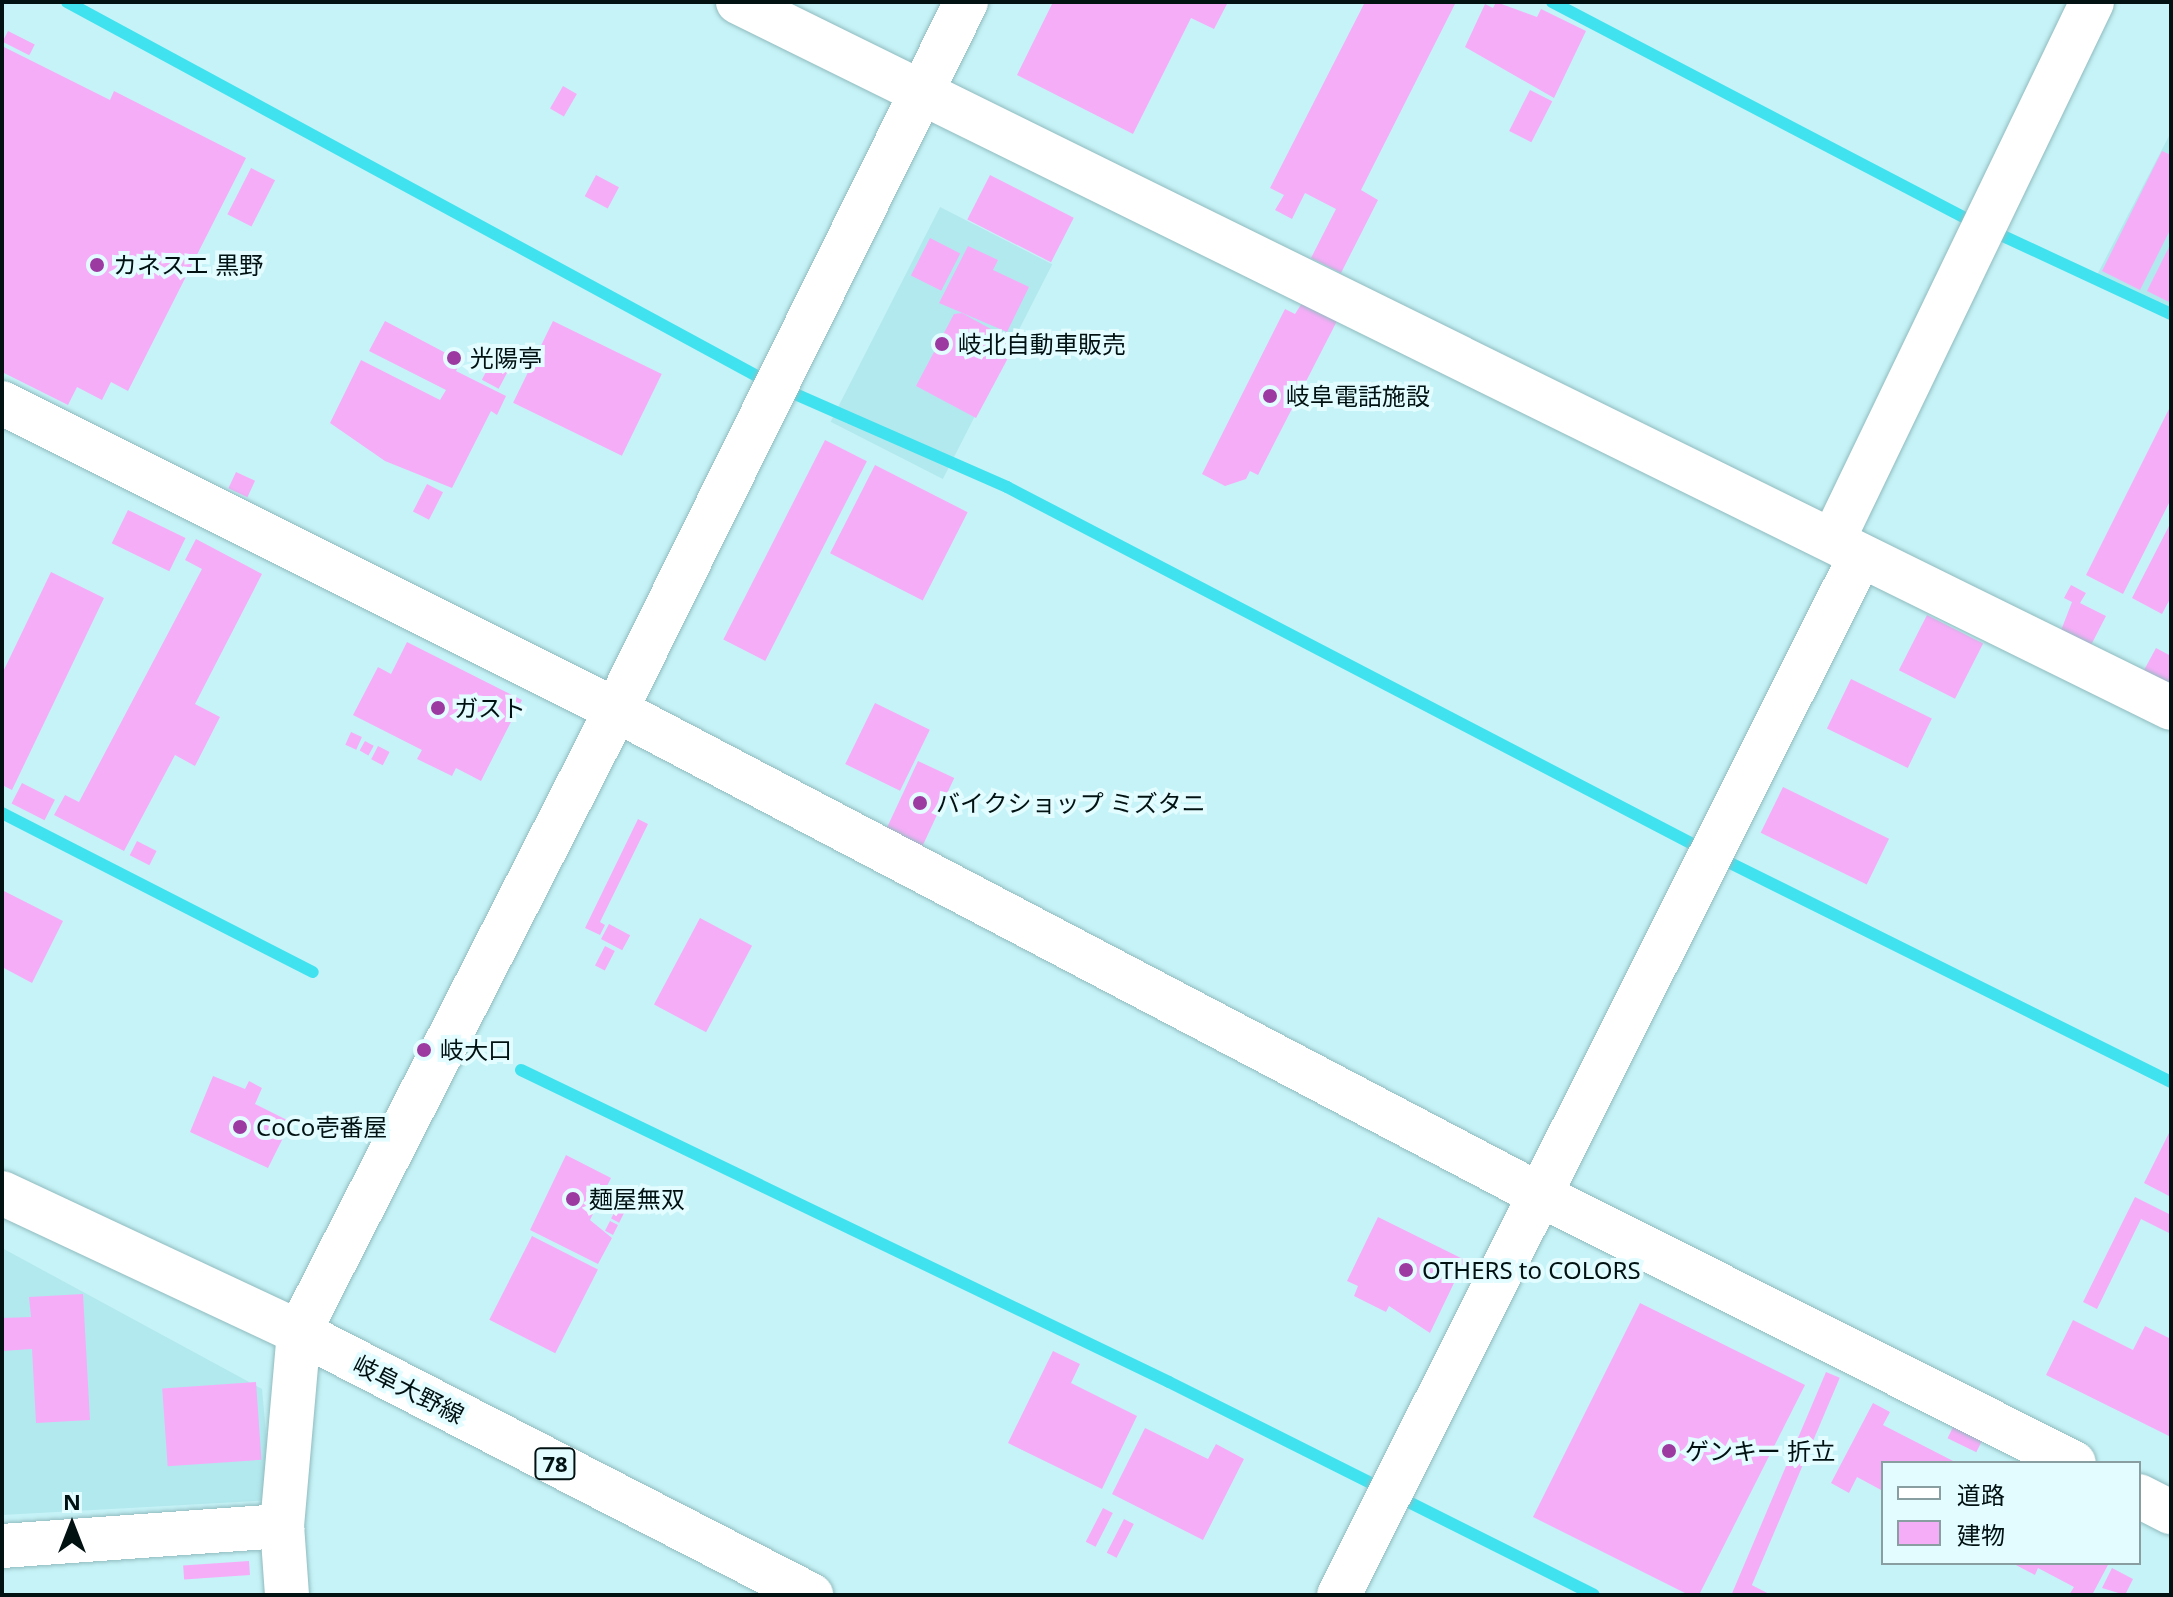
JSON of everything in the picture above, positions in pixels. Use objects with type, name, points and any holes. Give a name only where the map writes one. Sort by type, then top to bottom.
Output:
[{"type":"street","points":[[738,2],[2171,708]]},
{"type":"street","points":[[287,1595],[282,1526],[299,1332],[616,710],[966,2]]},
{"type":"street","points":[[1339,1595],[1542,1196],[1847,549],[2092,2]]},
{"type":"street","points":[[2,403],[616,710],[1542,1196],[2070,1461]]},
{"type":"street","name":"岐阜大野線","points":[[2,1193],[299,1332],[811,1595]]},
{"type":"street","points":[[2141,1497],[2171,1512]]},
{"type":"street","points":[[2,1546],[282,1526]]},
{"type":"shaded area","points":[[2171,132],[2171,316],[2096,277]]},
{"type":"shaded area","name":"岐北自動車販売","points":[[940,207],[1052,264],[943,479],[831,422]]},
{"type":"shaded area","points":[[2,1248],[262,1389],[272,1500],[2,1515]]},
{"type":"building","points":[[1053,2],[1228,2],[1214,29],[1191,18],[1133,134],[1017,75]]},
{"type":"building","points":[[1365,2],[1456,2],[1361,190],[1378,200],[1341,273],[1311,258],[1336,209],[1305,193],[1292,219],[1275,210],[1284,195],[1270,188]]},
{"type":"building","points":[[1496,2],[1537,17],[1541,9],[1586,31],[1554,98],[1465,47],[1485,4],[1493,8]]},
{"type":"building","points":[[8,31],[35,45],[29,55],[3,42]]},
{"type":"building","name":"カネスエ 黒野","points":[[2,46],[110,100],[114,91],[246,158],[128,391],[111,382],[102,400],[77,387],[68,405],[2,372]]},
{"type":"building","points":[[563,86],[577,94],[564,117],[550,109]]},
{"type":"building","points":[[1530,90],[1552,101],[1531,142],[1509,131]]},
{"type":"building","points":[[2162,151],[2171,155],[2171,228],[2140,290],[2102,271]]},
{"type":"building","points":[[251,168],[275,180],[251,227],[227,214]]},
{"type":"building","points":[[596,175],[619,187],[608,208],[585,196]]},
{"type":"building","points":[[990,175],[1074,218],[1051,262],[967,220]]},
{"type":"building","points":[[930,238],[960,253],[941,291],[911,275]]},
{"type":"building","points":[[2171,243],[2171,303],[2147,291]]},
{"type":"building","points":[[968,246],[998,260],[993,270],[1029,287],[1007,332],[939,303]]},
{"type":"building","name":"岐阜電話施設","points":[[1302,303],[1337,321],[1258,475],[1250,471],[1246,479],[1225,486],[1202,474],[1285,309],[1295,314]]},
{"type":"building","points":[[962,313],[1016,343],[976,418],[916,386],[954,314]]},
{"type":"building","points":[[385,321],[461,361],[456,371],[506,396],[497,415],[491,411],[452,488],[385,461],[330,423],[361,360],[440,400],[446,390],[369,351]]},
{"type":"building","points":[[553,321],[662,374],[622,456],[513,403]]},
{"type":"building","points":[[495,355],[512,364],[499,389],[482,380]]},
{"type":"building","points":[[2171,405],[2171,499],[2123,594],[2086,575]]},
{"type":"building","points":[[825,440],[867,461],[765,661],[723,640]]},
{"type":"building","points":[[875,465],[968,512],[923,600],[830,553]]},
{"type":"building","points":[[236,472],[255,481],[247,497],[228,488]]},
{"type":"building","points":[[427,484],[443,492],[429,520],[413,512]]},
{"type":"building","points":[[128,510],[186,538],[169,571],[112,543]]},
{"type":"building","points":[[2171,522],[2171,597],[2162,614],[2132,598]]},
{"type":"building","points":[[196,539],[262,574],[195,704],[220,717],[195,766],[175,755],[124,851],[54,815],[65,795],[79,802],[202,569],[185,560]]},
{"type":"building","points":[[51,572],[104,598],[12,790],[2,785],[2,674]]},
{"type":"building","points":[[2071,585],[2086,593],[2080,603],[2106,616],[2089,649],[2060,633],[2072,602],[2064,598]]},
{"type":"building","points":[[1927,615],[1983,644],[1955,699],[1899,670]]},
{"type":"building","name":"ガスト","points":[[407,642],[522,700],[481,781],[456,768],[452,776],[417,759],[422,750],[353,715],[378,667],[391,674]]},
{"type":"building","points":[[2156,648],[2171,656],[2171,686],[2143,672]]},
{"type":"building","points":[[1851,679],[1932,718],[1908,768],[1827,728]]},
{"type":"building","points":[[875,703],[930,730],[900,791],[845,764]]},
{"type":"building","points":[[351,732],[362,737],[356,750],[345,745]]},
{"type":"building","points":[[365,741],[374,746],[368,755],[360,751]]},
{"type":"building","points":[[378,746],[390,752],[383,765],[371,759]]},
{"type":"building","name":"バイクショップ ミズタニ","points":[[918,761],[954,778],[922,847],[886,830]]},
{"type":"building","points":[[22,783],[55,800],[45,820],[12,803]]},
{"type":"building","points":[[1783,787],[1889,839],[1867,885],[1761,833]]},
{"type":"building","points":[[638,819],[648,824],[600,922],[605,925],[600,935],[585,928]]},
{"type":"building","points":[[137,841],[157,851],[149,865],[130,855]]},
{"type":"building","points":[[2,890],[63,921],[32,983],[2,967]]},
{"type":"building","points":[[700,918],[752,946],[706,1032],[654,1005]]},
{"type":"building","points":[[609,924],[630,935],[622,950],[601,939]]},
{"type":"building","points":[[605,946],[615,951],[605,971],[595,966]]},
{"type":"building","name":"CoCo壱番屋","points":[[213,1076],[245,1089],[249,1081],[262,1088],[255,1104],[291,1122],[268,1168],[190,1132]]},
{"type":"building","points":[[2171,1129],[2171,1197],[2144,1183]]},
{"type":"building","name":"麺屋無双","points":[[566,1155],[611,1178],[590,1220],[612,1238],[598,1264],[530,1230]]},
{"type":"building","points":[[2135,1197],[2171,1215],[2171,1234],[2141,1219],[2097,1309],[2083,1302]]},
{"type":"building","points":[[617,1207],[625,1211],[619,1223],[611,1219]]},
{"type":"building","name":"OTHERS to COLORS","points":[[1378,1217],[1465,1260],[1430,1333],[1389,1306],[1386,1312],[1354,1296],[1358,1286],[1347,1281]]},
{"type":"building","points":[[610,1221],[618,1225],[613,1235],[605,1231]]},
{"type":"building","points":[[532,1236],[598,1270],[555,1353],[489,1320]]},
{"type":"building","points":[[83,1294],[90,1420],[36,1423],[32,1349],[2,1351],[2,1318],[31,1317],[29,1297]]},
{"type":"building","name":"ゲンキー 折立","points":[[1640,1303],[1805,1385],[1699,1595],[1689,1595],[1533,1517]]},
{"type":"building","points":[[2073,1320],[2133,1350],[2145,1326],[2171,1339],[2171,1437],[2046,1375]]},
{"type":"building","points":[[1053,1351],[1080,1364],[1071,1383],[1137,1416],[1102,1489],[1008,1443]]},
{"type":"building","points":[[1826,1372],[1840,1378],[1748,1595],[1731,1595]]},
{"type":"building","points":[[256,1382],[261,1460],[168,1466],[162,1389]]},
{"type":"building","points":[[1873,1403],[1890,1412],[1883,1425],[1953,1461],[1881,1461],[1881,1490],[1857,1477],[1849,1493],[1831,1483]]},
{"type":"building","points":[[1955,1423],[1984,1437],[1976,1452],[1948,1438]]},
{"type":"building","points":[[1145,1428],[1208,1459],[1216,1444],[1244,1459],[1203,1540],[1112,1494]]},
{"type":"building","points":[[1103,1508],[1113,1513],[1096,1547],[1086,1542]]},
{"type":"building","points":[[1124,1519],[1134,1524],[1117,1558],[1107,1553]]},
{"type":"building","points":[[249,1561],[250,1575],[184,1580],[183,1566]]},
{"type":"building","points":[[2016,1565],[2108,1565],[2092,1595],[2069,1595],[2074,1587],[2038,1568],[2035,1575]]},
{"type":"building","points":[[2112,1568],[2133,1579],[2125,1595],[2102,1588]]},
{"type":"building","points":[[1744,1581],[1771,1595],[1737,1595]]},
{"type":"waterway","points":[[67,2],[770,383],[1007,487],[1702,849],[2171,1082]]},
{"type":"waterway","points":[[1552,2],[1975,223],[2171,314]]},
{"type":"waterway","points":[[2,813],[313,972]]},
{"type":"waterway","points":[[521,1070],[1169,1382],[1594,1595]]},
{"type":"place","name":"カネスエ 黒野","points":[[97,265]]},
{"type":"place","name":"岐北自動車販売","points":[[942,344]]},
{"type":"place","name":"光陽亭","points":[[454,358]]},
{"type":"place","name":"岐阜電話施設","points":[[1270,396]]},
{"type":"place","name":"ガスト","points":[[438,708]]},
{"type":"place","name":"バイクショップ ミズタニ","points":[[920,803]]},
{"type":"place","name":"岐大口","points":[[424,1050]]},
{"type":"place","name":"CoCo壱番屋","points":[[240,1127]]},
{"type":"place","name":"麺屋無双","points":[[573,1199]]},
{"type":"place","name":"OTHERS to COLORS","points":[[1406,1270]]},
{"type":"place","name":"ゲンキー 折立","points":[[1669,1451]]}]
